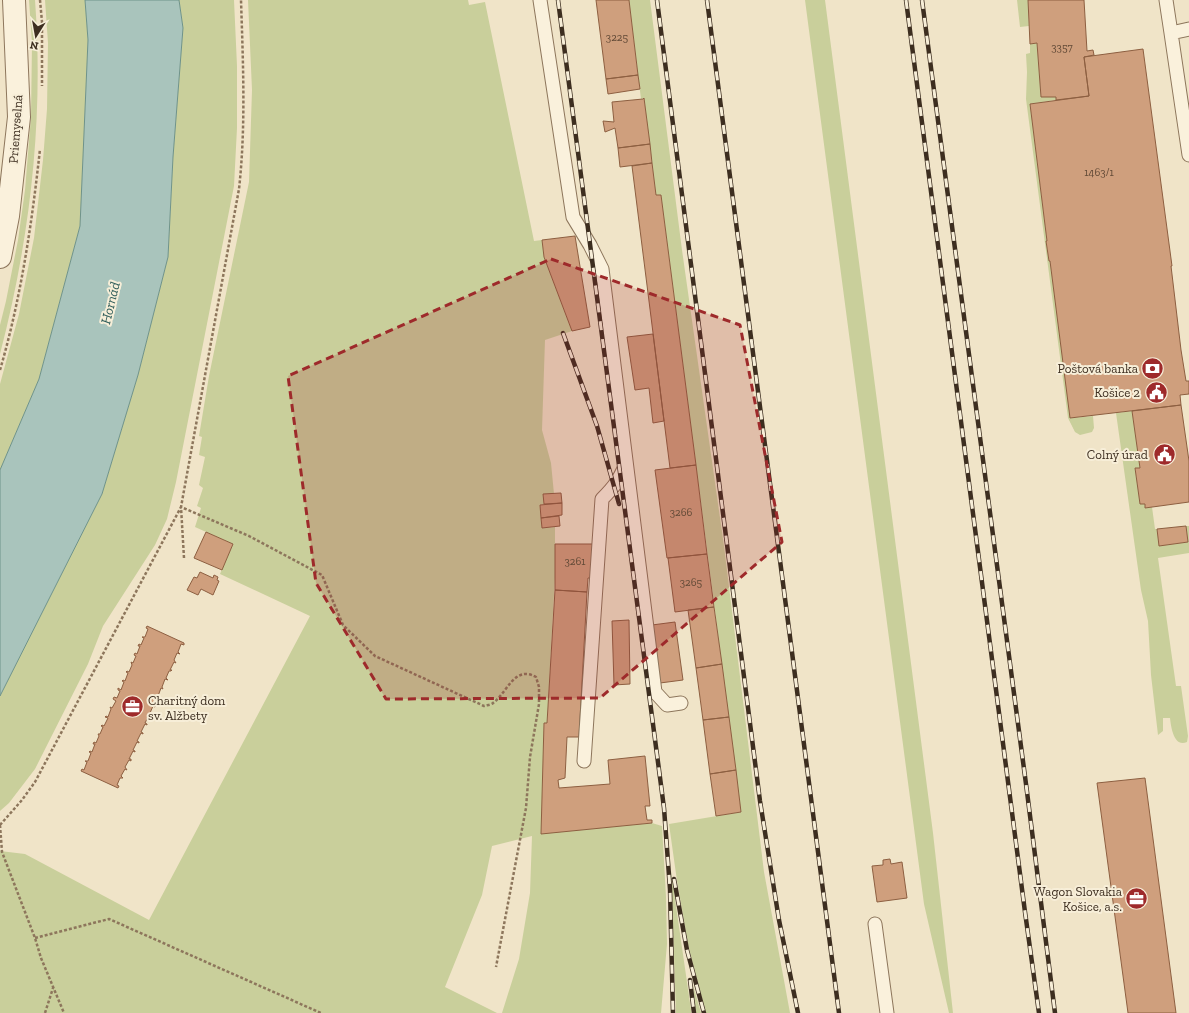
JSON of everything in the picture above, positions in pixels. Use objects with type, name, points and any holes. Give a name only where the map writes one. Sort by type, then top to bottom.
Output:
[{"type":"street","name":"Priemyselná","points":[[0,257],[8,216],[19,116],[14,0]]},
{"type":"lane","points":[[540,0],[573,217],[590,245],[602,269],[656,692],[667,705],[681,703]]},
{"type":"lane","points":[[1166,0],[1189,155]]},
{"type":"lane","points":[[1171,33],[1189,29]]},
{"type":"lane","points":[[584,761],[602,499],[615,487],[626,463]]},
{"type":"lane","points":[[875,924],[887,1013]]},
{"type":"path","points":[[184,558],[181,507],[239,189],[243,136],[241,0]]},
{"type":"path","points":[[64,1013],[41,958],[2,852],[0,825],[22,800],[35,782],[181,507]]},
{"type":"path","points":[[181,507],[249,536],[322,575],[343,624],[375,656],[484,706],[493,704],[513,679],[519,675],[529,673],[536,677],[539,687],[539,704],[530,757],[526,808],[496,967]]},
{"type":"path","points":[[34,938],[109,919],[321,1013]]},
{"type":"path","points":[[45,1013],[53,988]]},
{"type":"highlighted area","points":[[551,259],[740,325],[782,542],[600,698],[386,699],[316,583],[288,376]]},
{"type":"green space","points":[[29,0],[35,0],[38,89],[36,134],[27,223],[0,354],[0,325],[18,240],[25,190],[31,117],[32,43]]},
{"type":"green space","points":[[45,0],[85,0],[88,40],[80,226],[39,379],[0,470],[0,384],[19,314],[34,238],[43,160],[47,109],[48,43]]},
{"type":"green space","points":[[179,0],[234,0],[237,66],[237,128],[234,186],[176,482],[167,519],[155,545],[103,626],[88,664],[35,769],[9,803],[0,811],[0,696],[102,494],[138,375],[168,257],[173,157],[183,28]]},
{"type":"green space","points":[[248,0],[468,0],[469,5],[485,2],[534,241],[542,240],[544,257],[572,331],[545,340],[542,430],[551,463],[554,494],[543,494],[544,504],[540,505],[542,528],[555,527],[555,577],[547,723],[544,723],[541,833],[652,823],[662,826],[667,944],[661,1013],[502,1013],[519,959],[530,893],[532,836],[492,846],[482,895],[445,987],[497,1013],[0,1013],[0,851],[25,854],[149,920],[310,616],[220,574],[233,544],[195,527],[201,508],[197,506],[203,488],[199,485],[205,457],[199,455],[202,437],[199,436],[209,376],[249,182],[252,90]]},
{"type":"green space","points":[[629,0],[650,0],[682,250],[724,546],[764,872],[790,1013],[706,1013],[689,949],[677,881],[669,824],[741,812],[661,195],[656,195],[644,98],[641,99]]},
{"type":"green space","points":[[805,0],[825,0],[933,833],[953,1013],[949,1013],[924,904]]},
{"type":"green space","points":[[1017,0],[1028,0],[1029,26],[1020,27]]},
{"type":"green space","points":[[1037,43],[1041,97],[1056,97],[1056,100],[1030,104],[1046,241],[1071,418],[1093,416],[1094,428],[1092,432],[1080,435],[1075,432],[1068,418],[1026,99],[1026,54],[1030,53],[1030,44]]},
{"type":"green space","points":[[1132,411],[1140,468],[1135,468],[1140,504],[1145,504],[1145,508],[1152,507],[1159,546],[1188,542],[1186,526],[1189,526],[1189,553],[1158,558],[1176,686],[1181,686],[1188,736],[1187,742],[1183,743],[1179,742],[1174,736],[1170,718],[1163,718],[1163,731],[1158,735],[1151,675],[1148,621],[1141,590],[1116,413]]},
{"type":"green space","points":[[671,871],[691,1010],[691,1013],[676,1013]]},
{"type":"green space","points":[[693,985],[701,1013],[696,1013]]},
{"type":"water","name":"Hornád","points":[[85,0],[179,0],[183,28],[173,157],[168,257],[138,375],[102,494],[0,696],[0,470],[39,379],[80,226],[88,40]]},
{"type":"building","points":[[596,0],[629,0],[638,75],[606,79]]},
{"type":"building","points":[[1028,0],[1084,0],[1087,51],[1093,50],[1094,55],[1084,57],[1089,96],[1056,100],[1056,97],[1041,97],[1037,43],[1030,44]]},
{"type":"building","points":[[1143,49],[1172,266],[1181,350],[1186,381],[1189,381],[1189,394],[1180,395],[1181,405],[1070,418],[1050,261],[1046,241],[1030,104],[1089,96],[1084,57]]},
{"type":"building","points":[[638,75],[640,89],[608,94],[606,79]]},
{"type":"building","points":[[644,98],[650,144],[618,148],[615,128],[605,132],[603,121],[614,122],[612,102]]},
{"type":"building","points":[[650,144],[652,163],[620,167],[618,148]]},
{"type":"building","points":[[652,163],[656,195],[661,195],[696,465],[670,468],[632,166]]},
{"type":"building","points":[[575,236],[590,327],[572,331],[544,257],[542,240]]},
{"type":"building","points":[[653,334],[664,421],[653,423],[649,388],[635,390],[627,337]]},
{"type":"building","points":[[1181,405],[1189,461],[1189,502],[1145,508],[1145,504],[1140,504],[1135,468],[1140,468],[1132,411]]},
{"type":"building","points":[[696,465],[707,554],[667,558],[655,470]]},
{"type":"building","points":[[561,493],[562,503],[544,504],[543,494]]},
{"type":"building","points":[[562,503],[562,515],[541,518],[540,505]]},
{"type":"building","points":[[559,516],[560,526],[542,528],[541,518]]},
{"type":"building","points":[[1186,526],[1188,542],[1159,546],[1157,529]]},
{"type":"building","points":[[206,532],[233,544],[222,570],[194,558]]},
{"type":"building","points":[[555,544],[595,544],[595,578],[588,578],[587,592],[555,590]]},
{"type":"building","points":[[707,554],[714,607],[675,612],[668,558]]},
{"type":"building","points":[[200,572],[213,578],[214,575],[218,577],[217,580],[219,581],[213,595],[201,589],[198,595],[187,590],[194,577],[197,578]]},
{"type":"building","points":[[555,590],[587,592],[579,737],[567,737],[565,778],[558,780],[559,788],[610,784],[608,760],[645,756],[650,806],[645,806],[647,820],[652,820],[652,823],[541,834],[544,723],[547,723]]},
{"type":"building","points":[[714,607],[722,664],[696,668],[688,610]]},
{"type":"building","points":[[629,620],[630,684],[614,685],[612,621]]},
{"type":"building","points":[[675,622],[683,680],[660,683],[652,625]]},
{"type":"building","name":"Charitný dom sv. Alžbety","points":[[147,626],[184,643],[184,645],[181,644],[178,652],[180,654],[177,653],[174,660],[176,663],[174,662],[170,670],[172,670],[169,671],[166,678],[168,680],[165,679],[162,687],[163,689],[161,688],[158,696],[160,697],[157,697],[154,705],[156,706],[153,706],[150,713],[152,715],[149,715],[145,723],[147,725],[145,724],[141,732],[143,734],[141,733],[137,741],[139,743],[137,742],[133,750],[135,752],[133,751],[129,759],[131,759],[131,761],[129,760],[125,767],[127,770],[125,769],[121,776],[123,778],[120,778],[117,785],[119,786],[118,788],[81,771],[82,769],[84,770],[87,762],[85,761],[88,761],[91,753],[89,752],[92,752],[95,744],[93,744],[94,742],[96,743],[99,736],[98,734],[100,734],[103,727],[101,726],[104,726],[108,718],[105,717],[108,717],[111,709],[110,707],[112,708],[116,701],[113,699],[114,697],[117,698],[120,691],[118,688],[121,690],[124,682],[122,681],[125,681],[128,673],[126,672],[129,672],[132,665],[131,662],[133,663],[136,656],[134,655],[135,653],[137,654],[140,646],[138,646],[139,644],[141,645],[144,638],[142,637],[145,637],[148,629],[146,628]]},
{"type":"building","points":[[722,664],[729,717],[703,720],[696,668]]},
{"type":"building","points":[[729,717],[736,770],[710,774],[703,720]]},
{"type":"building","points":[[736,770],[741,812],[716,816],[710,774]]},
{"type":"building","name":"Wagon Slovakia Košice, a.s.","points":[[1145,778],[1176,1013],[1128,1013],[1097,783]]},
{"type":"building","points":[[890,859],[891,864],[902,862],[907,898],[877,902],[872,866],[883,865],[883,860]]},
{"type":"railway","points":[[558,0],[664,808],[670,889],[673,1013]]},
{"type":"railway","points":[[657,0],[760,801],[779,920],[798,1013]]},
{"type":"railway","points":[[707,0],[839,1013]]},
{"type":"railway","points":[[906,0],[1039,1013]]},
{"type":"railway","points":[[922,0],[1055,1013]]},
{"type":"railway","points":[[563,333],[597,426],[619,504]]},
{"type":"railway","points":[[674,879],[687,950],[704,1013]]},
{"type":"railway","points":[[690,980],[694,1013]]},
{"type":"place","name":"Poštová banka","points":[[1153,368]]},
{"type":"place","name":"Košice 2","points":[[1156,392]]},
{"type":"place","name":"Colný úrad","points":[[1164,454]]},
{"type":"place","name":"Charitný dom sv. Alžbety","points":[[133,707]]},
{"type":"place","name":"Wagon Slovakia Košice, a.s.","points":[[1137,898]]}]
